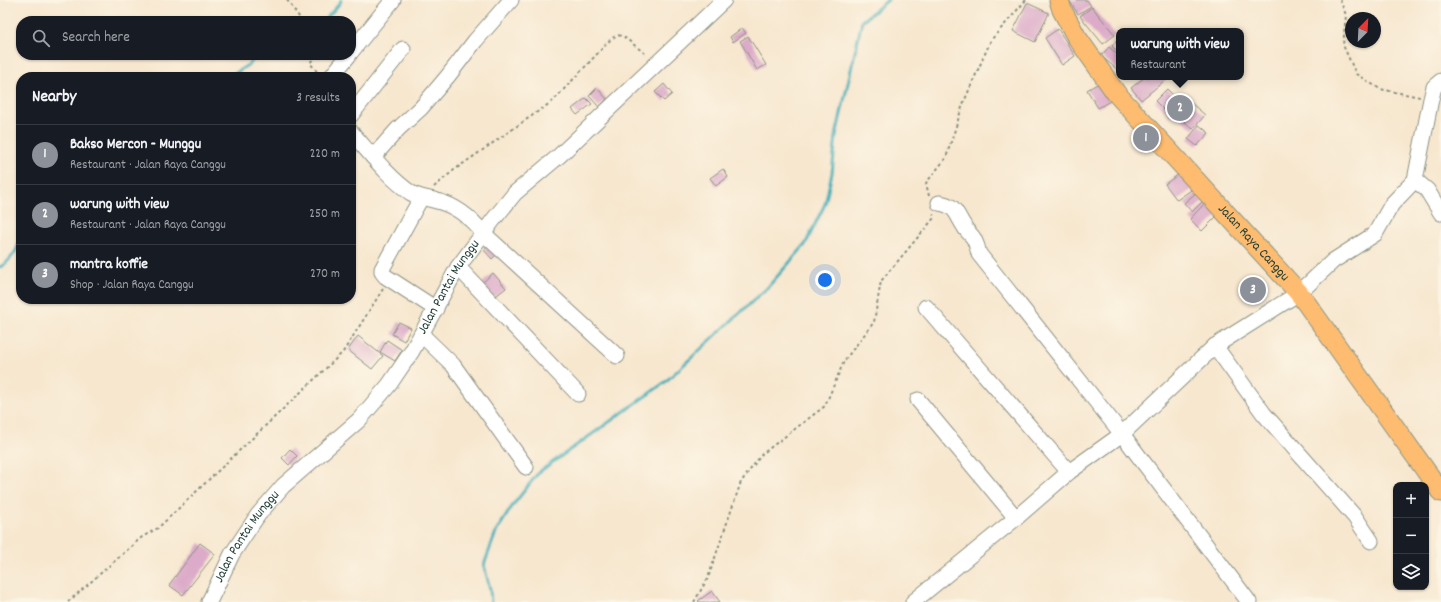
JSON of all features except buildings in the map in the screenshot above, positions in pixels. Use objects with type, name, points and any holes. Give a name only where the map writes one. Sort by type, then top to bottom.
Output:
[{"type":"main road","name":"Jalan Raya Canggu","points":[[1059,0],[1062,10],[1076,36],[1116,93],[1299,293],[1441,492]]},
{"type":"street","points":[[356,46],[393,0]]},
{"type":"street","points":[[373,157],[398,129],[421,108],[475,41],[511,0]]},
{"type":"street","name":"Jalan Pantai Munggu","points":[[209,602],[232,554],[258,515],[283,486],[359,420],[389,384],[422,335],[458,267],[515,193],[559,156],[724,0]]},
{"type":"street","points":[[356,109],[403,49]]},
{"type":"street","points":[[335,72],[345,60]]},
{"type":"street","points":[[913,602],[1070,472],[1122,434],[1215,346],[1299,293],[1333,261],[1376,234],[1392,204],[1415,180],[1434,87],[1441,81]]},
{"type":"street","points":[[356,138],[399,183],[421,198],[437,201],[454,207],[473,221],[483,234],[617,356]]},
{"type":"street","points":[[1415,180],[1427,190],[1441,213]]},
{"type":"street","points":[[421,198],[382,269],[382,272],[389,279],[436,309]]},
{"type":"street","points":[[934,204],[945,204],[952,207],[956,212],[964,227],[974,238],[979,254],[1122,434],[1249,602]]},
{"type":"street","points":[[458,267],[578,394]]},
{"type":"street","points":[[926,307],[1070,472]]},
{"type":"street","points":[[422,335],[453,365],[526,467]]},
{"type":"street","points":[[1215,346],[1264,414],[1355,517],[1371,541]]},
{"type":"street","points":[[918,400],[1016,518]]},
{"type":"path","points":[[287,0],[298,16]]},
{"type":"path","points":[[694,602],[708,578],[742,482],[762,454],[825,406],[844,361],[874,322],[881,281],[934,218],[934,204],[926,183],[946,158],[963,104],[991,40],[1026,0]]},
{"type":"path","points":[[1340,0],[1346,15],[1343,45],[1356,74],[1380,89],[1431,99]]},
{"type":"path","points":[[421,198],[454,170],[552,101],[612,38],[618,35],[624,38],[658,64]]},
{"type":"path","points":[[312,60],[310,63],[318,72]]},
{"type":"path","points":[[68,602],[142,537],[158,528],[343,352],[389,279]]},
{"type":"waterway","points":[[328,16],[341,0]]},
{"type":"waterway","points":[[491,602],[490,589],[484,565],[496,532],[513,505],[539,472],[664,383],[767,288],[805,245],[825,204],[832,173],[836,136],[862,21],[888,0]]},
{"type":"waterway","points":[[237,72],[253,60]]},
{"type":"waterway","points":[[0,267],[10,259],[16,250]]},
{"type":"place","name":"warung with view","points":[[1180,108]]},
{"type":"place","name":"Bakso Mercon - Munggu","points":[[1146,138]]},
{"type":"place","name":"mantra koffie","points":[[1253,290]]}]
